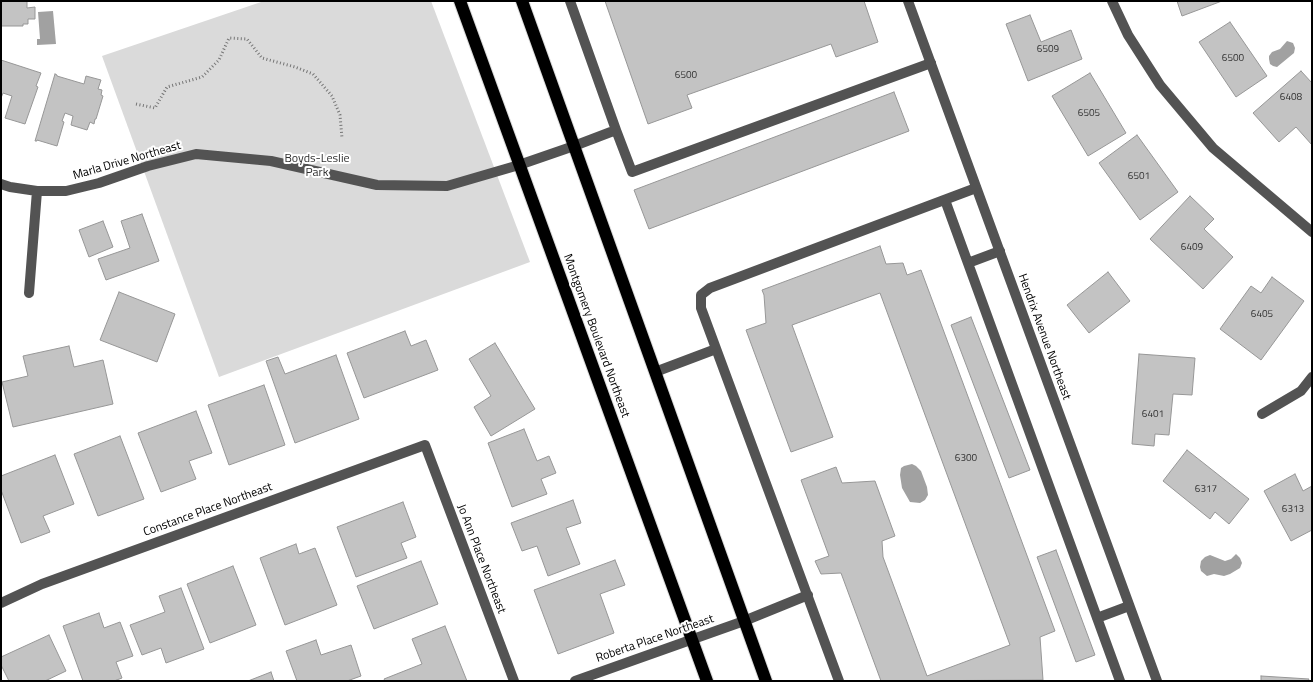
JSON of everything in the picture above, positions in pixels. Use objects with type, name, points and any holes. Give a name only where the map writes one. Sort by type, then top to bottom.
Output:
[{"type":"main road","name":"Montgomery Boulevard Northeast","points":[[460,1],[707,681]]},
{"type":"main road","points":[[522,1],[766,681]]},
{"type":"street","points":[[570,1],[632,172],[931,63]]},
{"type":"street","name":"Hendrix Avenue Northeast","points":[[908,1],[1157,681]]},
{"type":"street","points":[[1112,1],[1128,35],[1160,85],[1213,148],[1312,232]]},
{"type":"street","name":"Marla Drive Northeast","points":[[1,184],[36,191],[66,191],[99,183],[148,166],[196,154],[271,161],[377,185],[447,186],[520,165],[616,130]]},
{"type":"street","points":[[839,681],[701,308],[701,295],[710,288],[976,188]]},
{"type":"street","points":[[29,294],[36,191]]},
{"type":"street","points":[[945,200],[1120,681]]},
{"type":"street","points":[[968,263],[1000,251]]},
{"type":"street","points":[[655,372],[716,349]]},
{"type":"street","points":[[1262,414],[1301,391],[1312,378]]},
{"type":"street","name":"Constance Place Northeast","points":[[1,603],[42,584],[425,445]]},
{"type":"street","name":"Jo Ann Place Northeast","points":[[425,445],[514,681]]},
{"type":"street","name":"Roberta Place Northeast","points":[[575,681],[744,621],[808,595]]},
{"type":"street","points":[[1097,618],[1129,606]]},
{"type":"path","points":[[136,104],[155,108],[167,87],[202,77],[219,60],[229,38],[247,39],[262,58],[313,74],[332,96],[340,115],[342,138]]},
{"type":"green space","name":"Boyds-Leslie Park","points":[[264,1],[431,1],[530,262],[219,377],[102,56]]},
{"type":"shaded area","points":[[53,11],[56,44],[37,45],[37,39],[40,39],[38,12]]},
{"type":"shaded area","points":[[1287,41],[1293,43],[1294,53],[1277,67],[1273,66],[1270,64],[1269,56],[1272,52],[1280,49]]},
{"type":"shaded area","points":[[912,464],[921,471],[927,487],[928,495],[920,503],[910,502],[902,488],[901,468]]},
{"type":"shaded area","points":[[1236,554],[1242,563],[1240,568],[1230,574],[1207,576],[1201,571],[1201,561],[1205,557],[1210,555],[1225,561],[1231,559]]},
{"type":"building","points":[[1,1],[27,1],[27,8],[35,7],[35,19],[28,19],[28,24],[23,24],[23,26],[1,26]]},
{"type":"building","points":[[605,1],[864,1],[878,42],[836,57],[831,44],[687,95],[692,108],[648,124]]},
{"type":"building","points":[[1177,1],[1222,1],[1182,16]]},
{"type":"building","points":[[1030,15],[1041,42],[1071,30],[1082,59],[1028,81],[1006,24]]},
{"type":"building","points":[[1230,22],[1267,76],[1236,97],[1199,42]]},
{"type":"building","points":[[1,60],[41,73],[25,124],[5,118],[12,96],[3,93],[1,98]]},
{"type":"building","points":[[1301,71],[1312,83],[1312,145],[1296,127],[1279,142],[1253,113]]},
{"type":"building","points":[[1090,73],[1126,133],[1088,156],[1052,96]]},
{"type":"building","points":[[55,74],[84,84],[86,76],[101,80],[98,89],[102,90],[101,95],[103,96],[94,124],[90,122],[87,130],[71,125],[73,116],[65,113],[57,146],[35,141]]},
{"type":"building","points":[[894,92],[909,131],[649,229],[634,190]]},
{"type":"building","points":[[1137,135],[1178,192],[1140,220],[1099,163]]},
{"type":"building","points":[[1190,196],[1214,219],[1204,229],[1233,257],[1203,289],[1150,239]]},
{"type":"building","points":[[142,214],[159,261],[106,280],[98,259],[130,248],[121,221]]},
{"type":"building","points":[[103,221],[113,247],[89,257],[79,230]]},
{"type":"building","points":[[880,246],[886,264],[903,263],[907,275],[921,270],[1055,631],[1040,637],[1043,680],[881,681],[841,573],[821,574],[815,561],[829,556],[801,480],[836,467],[842,483],[875,481],[895,536],[882,541],[883,557],[927,676],[1010,645],[880,293],[792,325],[833,437],[791,452],[746,330],[766,323],[762,290]]},
{"type":"building","points":[[1108,272],[1130,301],[1089,333],[1067,305]]},
{"type":"building","points":[[1272,277],[1304,301],[1261,360],[1220,329],[1251,286],[1261,293]]},
{"type":"building","points":[[119,292],[175,314],[157,362],[100,340]]},
{"type":"building","points":[[971,317],[1030,470],[1009,478],[951,325]]},
{"type":"building","points":[[405,331],[411,346],[426,340],[438,370],[364,398],[347,353]]},
{"type":"building","points":[[495,343],[535,409],[491,436],[474,407],[491,396],[469,359]]},
{"type":"building","points":[[69,346],[74,367],[103,360],[113,404],[13,427],[2,382],[28,376],[23,356]]},
{"type":"building","points":[[1139,354],[1195,358],[1192,395],[1173,394],[1169,435],[1155,434],[1154,446],[1132,444]]},
{"type":"building","points":[[336,355],[359,419],[295,443],[266,361],[278,357],[285,374]]},
{"type":"building","points":[[264,385],[285,445],[229,465],[208,405]]},
{"type":"building","points":[[196,411],[212,453],[189,461],[196,479],[161,492],[138,433]]},
{"type":"building","points":[[524,429],[537,461],[549,456],[556,473],[541,479],[547,494],[512,507],[488,443]]},
{"type":"building","points":[[120,436],[144,499],[98,516],[74,454]]},
{"type":"building","points":[[1187,450],[1249,499],[1229,524],[1215,512],[1210,519],[1163,481]]},
{"type":"building","points":[[55,455],[74,504],[43,516],[50,532],[21,543],[1,490],[1,476]]},
{"type":"building","points":[[1295,474],[1303,491],[1312,486],[1312,530],[1291,541],[1264,491]]},
{"type":"building","points":[[573,500],[581,523],[566,528],[580,564],[548,576],[537,546],[522,551],[511,523]]},
{"type":"building","points":[[403,502],[416,537],[401,543],[407,558],[356,577],[337,527]]},
{"type":"building","points":[[296,544],[299,554],[315,548],[337,605],[285,625],[260,558]]},
{"type":"building","points":[[1056,550],[1095,655],[1076,662],[1037,557]]},
{"type":"building","points":[[615,560],[625,585],[600,594],[614,633],[558,654],[534,590]]},
{"type":"building","points":[[421,561],[438,604],[374,629],[357,586]]},
{"type":"building","points":[[233,566],[256,625],[210,643],[187,584]]},
{"type":"building","points":[[181,588],[204,649],[166,663],[161,648],[142,655],[130,625],[165,612],[159,596]]},
{"type":"building","points":[[99,613],[104,628],[120,622],[133,656],[116,662],[122,678],[114,681],[83,681],[63,626]]},
{"type":"building","points":[[445,626],[467,681],[385,681],[384,679],[422,664],[412,639]]},
{"type":"building","points":[[49,635],[66,671],[45,681],[9,681],[1,665],[1,657]]},
{"type":"building","points":[[316,640],[321,655],[351,645],[361,676],[347,681],[297,681],[286,651]]},
{"type":"building","points":[[271,672],[274,681],[248,681]]},
{"type":"building","points":[[1261,676],[1309,679],[1308,681],[1261,681]]}]
